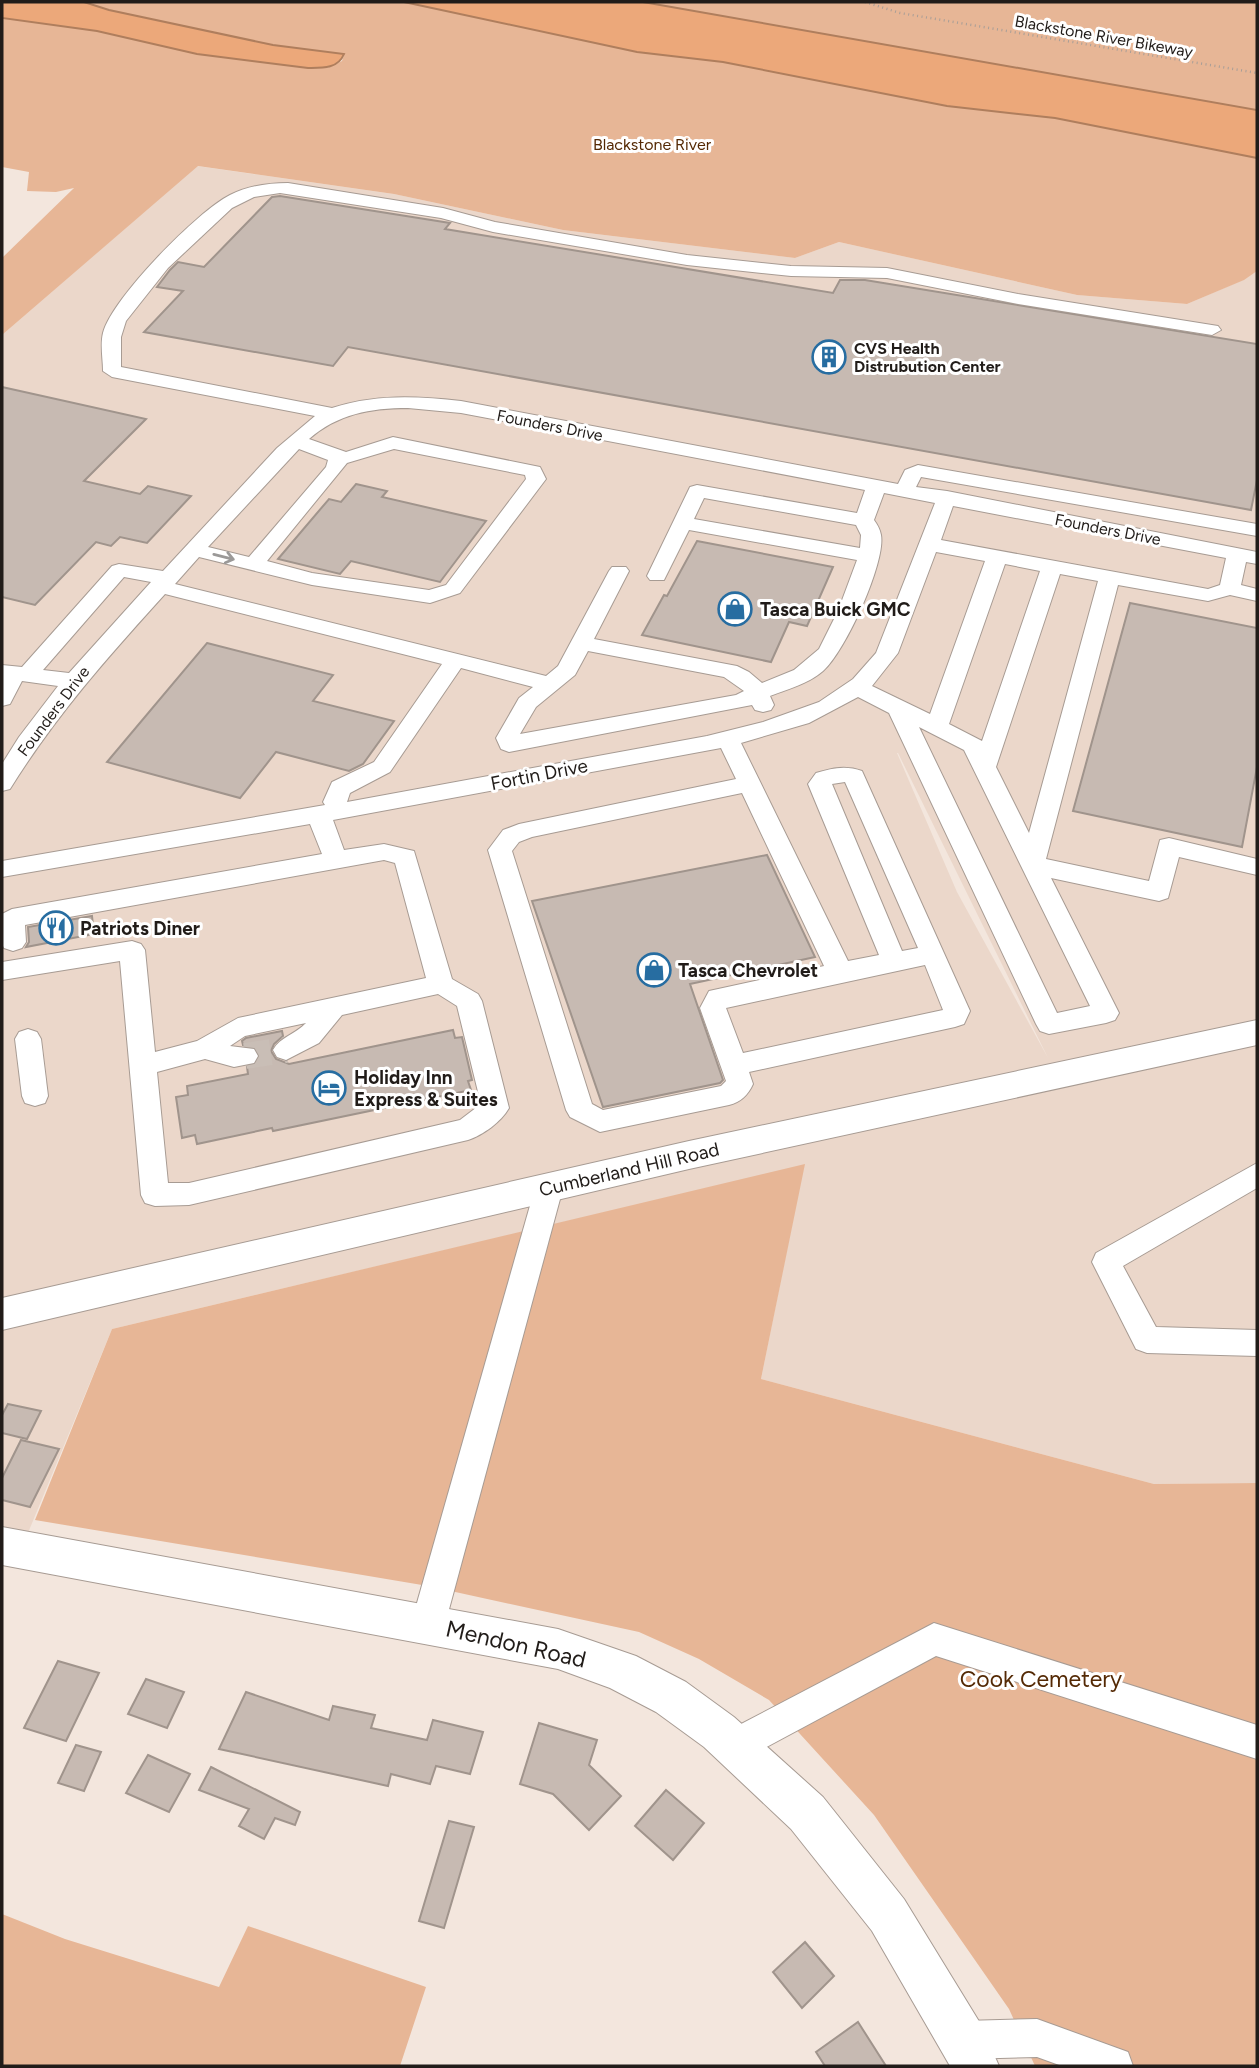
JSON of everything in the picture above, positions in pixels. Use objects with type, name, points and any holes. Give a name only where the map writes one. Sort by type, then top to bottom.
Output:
[{"type":"main road","name":"Cumberland Hill Road","points":[[2,1314],[549,1188],[1257,1032]]},
{"type":"main road","name":"Mendon Road","points":[[2,1546],[558,1649],[621,1671],[671,1696],[734,1746],[807,1813],[848,1862],[888,1915],[969,2053]]},
{"type":"street","points":[[333,414],[112,371],[112,331],[142,284],[224,205],[262,188],[288,188],[443,213],[493,227],[687,260],[791,271],[887,273],[1018,299],[1212,330]]},
{"type":"street","name":"Founders Drive","points":[[2,783],[27,742],[74,681],[193,549],[312,426],[333,414],[360,406],[388,402],[437,404],[947,497],[1247,556]]},
{"type":"street","points":[[193,549],[325,581],[430,597],[453,589],[536,479],[533,471],[393,443],[375,447],[359,455],[339,457],[296,441]]},
{"type":"street","points":[[254,564],[335,468],[339,457]]},
{"type":"street","points":[[905,490],[912,474],[918,471],[1257,530]]},
{"type":"street","points":[[619,572],[567,670],[527,704],[507,738],[509,744],[522,744],[742,701],[757,691],[774,687],[811,670],[829,651],[869,556],[871,534],[864,520],[877,485]]},
{"type":"street","points":[[657,576],[697,491],[864,520]]},
{"type":"street","name":"Fortin Drive","points":[[2,869],[330,814],[727,737],[812,713],[859,688],[887,653],[947,497]]},
{"type":"street","points":[[682,523],[869,556]]},
{"type":"street","points":[[928,544],[1208,595],[1230,589],[1247,556]]},
{"type":"street","points":[[937,727],[997,556]]},
{"type":"street","points":[[985,766],[1052,566]]},
{"type":"street","points":[[2,699],[14,673],[119,570],[455,661],[551,684]]},
{"type":"street","points":[[1032,865],[1110,577]]},
{"type":"street","points":[[581,643],[729,671],[746,677],[757,691],[772,726]]},
{"type":"street","points":[[336,860],[330,814],[340,788],[382,767],[455,661]]},
{"type":"street","points":[[14,673],[74,681]]},
{"type":"street","points":[[859,688],[973,745],[1106,1013],[1049,1024],[898,708]]},
{"type":"street","points":[[727,737],[840,972]]},
{"type":"street","points":[[734,1065],[955,1017],[957,1011],[854,776],[848,774],[824,778],[820,784],[894,961]]},
{"type":"street","points":[[750,784],[527,830],[511,836],[500,850],[580,1110],[600,1121],[729,1095],[740,1084],[713,1008],[718,998],[933,954]]},
{"type":"street","points":[[1032,865],[1159,892],[1169,846],[1257,867]]},
{"type":"street","points":[[2,971],[132,950],[155,1195],[189,1194],[468,1129],[495,1108],[469,1001],[441,984],[405,857],[384,852],[12,918],[13,942]]},
{"type":"street","points":[[143,1065],[205,1049],[238,1028],[441,984]]},
{"type":"street","points":[[286,1050],[310,1036],[333,1008]]},
{"type":"street","points":[[28,1039],[34,1096]]},
{"type":"street","points":[[205,1049],[234,1057],[245,1056]]},
{"type":"street","points":[[1257,1174],[1106,1262],[1147,1340],[1257,1343]]},
{"type":"street","points":[[428,1624],[549,1188]]},
{"type":"street","points":[[734,1746],[934,1639],[1257,1742]]},
{"type":"street","points":[[969,2053],[1037,2038],[1115,2066]]},
{"type":"lane","points":[[1102,528],[1108,504]]},
{"type":"lane","points":[[1230,589],[1257,595]]},
{"type":"path","name":"Blackstone River Bikeway","points":[[865,2],[900,13],[1257,73]]},
{"type":"shaded area","points":[[2,2],[84,2],[109,10],[273,45],[344,54],[334,65],[308,68],[197,54],[97,31],[2,18]]},
{"type":"shaded area","points":[[404,2],[643,2],[1257,110],[1257,158],[1055,118],[947,106],[723,62],[637,52]]},
{"type":"shaded area","points":[[197,166],[394,194],[563,230],[795,258],[839,242],[1077,295],[1187,304],[1243,280],[1257,271],[1257,1483],[1154,1484],[761,1379],[804,1165],[112,1329],[23,1545],[2,1540],[2,335]],"holes":[[[898,753],[1048,1058],[957,892]]]},
{"type":"green space","name":"Blackstone River","points":[[84,2],[404,2],[637,52],[723,62],[947,106],[1055,118],[1257,157],[1257,271],[1244,280],[1187,304],[1077,295],[839,242],[795,258],[563,230],[394,194],[198,166],[2,335],[2,258],[74,188],[56,192],[27,191],[29,172],[2,167],[2,18],[97,31],[253,61],[308,68],[327,68],[342,61],[344,55],[273,45],[109,10]]},
{"type":"green space","points":[[643,2],[1257,2],[1257,110],[700,14]]},
{"type":"green space","name":"Cook Cemetery","points":[[805,1164],[761,1379],[1154,1484],[1257,1483],[1257,2066],[1035,2066],[1009,2009],[874,1815],[769,1700],[699,1659],[639,1632],[428,1586],[35,1520],[112,1329]]},
{"type":"green space","points":[[2,1914],[65,1939],[219,1987],[248,1926],[426,1987],[400,2066],[2,2066]]},
{"type":"building","name":"CVS Health Distrubution Center","points":[[280,196],[450,223],[445,229],[833,293],[840,280],[865,280],[1257,344],[1257,480],[1251,510],[348,347],[333,366],[144,332],[183,291],[157,287],[178,262],[204,267],[272,197]]},
{"type":"building","points":[[2,387],[146,419],[84,481],[140,494],[148,486],[191,496],[147,543],[120,537],[111,546],[96,542],[35,605],[2,597]]},
{"type":"building","points":[[356,484],[387,491],[382,497],[486,521],[440,582],[351,561],[340,574],[278,559],[329,499],[341,502]]},
{"type":"building","name":"Tasca Buick GMC","points":[[697,541],[833,567],[807,626],[789,622],[771,662],[642,635]]},
{"type":"building","points":[[1130,603],[1257,628],[1257,767],[1242,847],[1073,811]]},
{"type":"building","points":[[207,643],[333,675],[313,701],[394,721],[363,764],[349,771],[276,752],[240,798],[107,762]]},
{"type":"building","name":"Tasca Chevrolet","points":[[767,855],[815,957],[690,984],[723,1080],[720,1083],[603,1107],[532,901]]},
{"type":"building","name":"Patriots Diner","points":[[92,916],[94,934],[26,947],[29,942],[28,927]]},
{"type":"building","name":"Holiday Inn Express & Suites","points":[[453,1030],[455,1038],[462,1037],[472,1080],[468,1081],[471,1090],[197,1144],[195,1135],[182,1138],[176,1097],[188,1095],[187,1086],[248,1074],[247,1067],[256,1064],[260,1055],[254,1046],[243,1045],[242,1041],[246,1038],[282,1031],[283,1036],[271,1051],[276,1059],[289,1064]]},
{"type":"building","points":[[8,1404],[41,1411],[27,1439],[2,1433],[2,1415]]},
{"type":"building","points":[[21,1440],[59,1449],[30,1507],[2,1500],[2,1478]]},
{"type":"building","points":[[58,1661],[99,1673],[66,1741],[24,1728]]},
{"type":"building","points":[[146,1679],[184,1692],[167,1728],[128,1714]]},
{"type":"building","points":[[246,1692],[329,1720],[333,1706],[375,1715],[371,1728],[427,1740],[433,1720],[483,1732],[470,1774],[436,1766],[430,1784],[391,1774],[388,1786],[219,1749]]},
{"type":"building","points":[[539,1723],[597,1740],[589,1765],[621,1796],[589,1830],[553,1794],[520,1784]]},
{"type":"building","points":[[76,1745],[101,1752],[84,1791],[58,1783]]},
{"type":"building","points":[[148,1755],[190,1774],[169,1812],[126,1793]]},
{"type":"building","points":[[211,1767],[300,1812],[295,1825],[275,1818],[264,1839],[239,1826],[249,1809],[199,1790]]},
{"type":"building","points":[[666,1790],[704,1823],[673,1860],[635,1826]]},
{"type":"building","points":[[449,1821],[474,1827],[444,1928],[419,1921]]},
{"type":"building","points":[[805,1942],[834,1976],[802,2008],[773,1972]]},
{"type":"building","points":[[858,2022],[886,2066],[825,2066],[816,2052]]},
{"type":"tunnel","points":[[245,1056],[286,1050]]},
{"type":"place","name":"CVS Health Distrubution Center","points":[[829,357]]},
{"type":"place","name":"Tasca Buick GMC","points":[[735,609]]},
{"type":"place","name":"Patriots Diner","points":[[56,928]]},
{"type":"place","name":"Tasca Chevrolet","points":[[654,970]]},
{"type":"place","name":"Holiday Inn Express & Suites","points":[[329,1088]]}]
